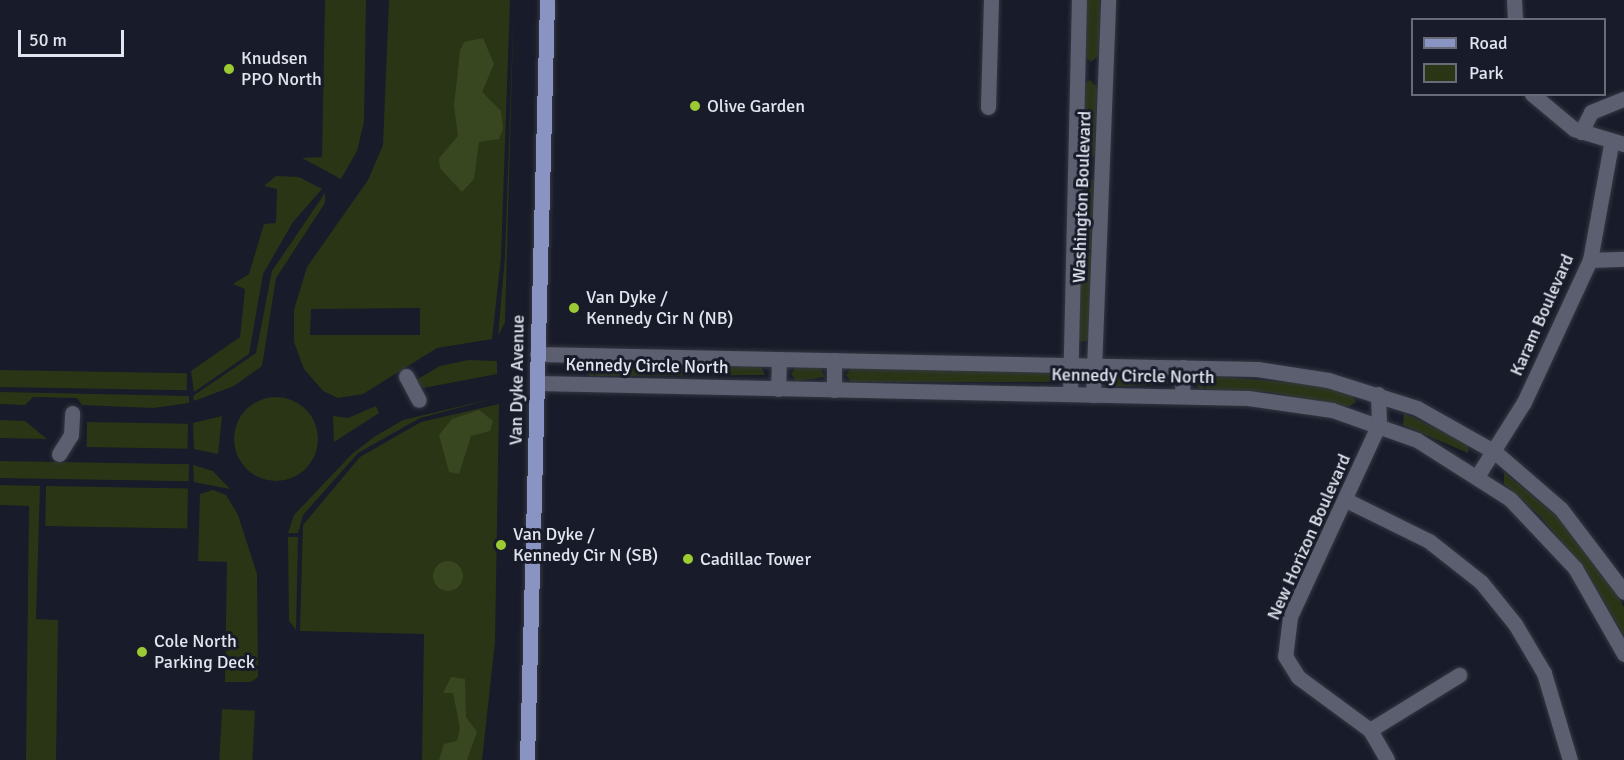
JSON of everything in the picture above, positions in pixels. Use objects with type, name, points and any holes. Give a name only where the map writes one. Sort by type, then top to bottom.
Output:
[{"type":"main road","name":"Van Dyke Avenue","points":[[527,760],[547,0]]},
{"type":"street","points":[[988,107],[991,0]]},
{"type":"street","name":"Washington Boulevard","points":[[1070,394],[1068,365],[1079,0]]},
{"type":"street","name":"Washington Boulevard","points":[[1093,394],[1097,365],[1108,0]]},
{"type":"street","points":[[1514,0],[1515,18]]},
{"type":"street","name":"Karam Boulevard","points":[[1478,475],[1495,452],[1544,363],[1590,260],[1618,144],[1581,132],[1535,96]]},
{"type":"street","points":[[1581,132],[1590,112],[1624,99]]},
{"type":"street","points":[[1590,260],[1624,259]]},
{"type":"street","name":"Kennedy Circle North","points":[[537,354],[1183,367],[1280,372],[1378,394],[1450,424],[1495,452],[1561,509],[1624,592]]},
{"type":"street","points":[[778,389],[779,359]]},
{"type":"street","points":[[834,360],[834,390]]},
{"type":"street","points":[[1182,396],[1183,367]]},
{"type":"street","points":[[406,376],[419,400]]},
{"type":"street","name":"Kennedy Circle North","points":[[537,383],[1182,396],[1290,402],[1379,424],[1478,475],[1528,515],[1575,568],[1624,654]]},
{"type":"street","name":"New Horizon Boulevard","points":[[1378,394],[1379,424],[1347,501],[1290,617],[1285,656],[1298,677],[1370,730],[1387,760]]},
{"type":"street","points":[[58,454],[71,435],[72,413]]},
{"type":"street","points":[[1347,501],[1429,541],[1481,582],[1515,624],[1544,673],[1570,760]]},
{"type":"street","points":[[1370,730],[1459,675]]},
{"type":"green space","points":[[325,0],[366,0],[364,122],[357,151],[341,179],[302,158],[322,157]]},
{"type":"green space","points":[[389,0],[510,0],[501,257],[492,339],[437,348],[363,394],[338,398],[323,391],[304,369],[294,342],[294,310],[307,267],[368,180],[383,145]],"holes":[[[420,308],[420,335],[310,335],[311,309]]]},
{"type":"green space","points":[[514,0],[505,322],[498,336],[505,257]]},
{"type":"green space","points":[[1086,0],[1100,0],[1099,55],[1091,62],[1084,55]]},
{"type":"green space","points":[[483,38],[494,64],[482,92],[501,111],[503,129],[499,139],[479,142],[474,179],[462,192],[440,168],[439,158],[458,136],[454,106],[460,51],[464,42]]},
{"type":"green space","points":[[1090,80],[1097,87],[1095,154],[1088,161],[1083,158],[1085,83]]},
{"type":"green space","points":[[276,176],[299,177],[322,189],[293,222],[263,274],[249,354],[194,392],[191,371],[240,337],[245,289],[233,284],[249,274],[264,224],[276,223],[277,189],[264,186]]},
{"type":"green space","points":[[1088,177],[1094,181],[1089,339],[1083,342],[1077,339],[1082,180]]},
{"type":"green space","points":[[325,193],[325,203],[276,278],[262,366],[234,386],[194,401],[193,396],[256,353],[272,271]]},
{"type":"green space","points":[[468,360],[497,361],[497,374],[423,388],[416,380],[440,366]]},
{"type":"green space","points":[[590,362],[761,366],[765,375],[590,376],[585,369]]},
{"type":"green space","points":[[796,367],[820,367],[825,377],[796,381],[791,374]]},
{"type":"green space","points":[[851,368],[1055,372],[1060,382],[851,382],[846,375]]},
{"type":"green space","points":[[0,370],[187,373],[187,390],[0,387]]},
{"type":"green space","points":[[1108,373],[1165,375],[1170,384],[1108,387],[1103,380]]},
{"type":"green space","points":[[1199,375],[1308,384],[1351,393],[1356,402],[1348,407],[1269,392],[1199,389],[1194,382]]},
{"type":"green space","points":[[0,392],[189,396],[189,403],[153,408],[82,405],[77,398],[33,397],[25,405],[0,404]]},
{"type":"green space","points":[[276,397],[292,400],[306,409],[315,423],[318,439],[315,455],[306,469],[292,478],[276,481],[260,478],[246,469],[237,455],[234,439],[237,423],[246,409],[260,400]]},
{"type":"green space","points":[[499,397],[420,418],[358,453],[303,515],[298,533],[288,533],[294,515],[352,454],[374,437],[403,420]]},
{"type":"green space","points":[[499,404],[495,642],[482,760],[422,760],[424,634],[300,631],[303,525],[360,457],[421,422]]},
{"type":"green space","points":[[376,406],[379,413],[334,442],[333,416],[348,418]]},
{"type":"green space","points":[[479,410],[493,421],[490,431],[471,436],[459,474],[449,472],[439,435],[452,419]]},
{"type":"green space","points":[[1404,413],[1469,444],[1468,453],[1403,425]]},
{"type":"green space","points":[[222,416],[218,454],[194,449],[193,423]]},
{"type":"green space","points":[[0,420],[25,421],[47,439],[0,438]]},
{"type":"green space","points":[[87,422],[188,424],[188,449],[87,447]]},
{"type":"green space","points":[[0,461],[189,464],[189,481],[0,478]]},
{"type":"green space","points":[[193,465],[213,471],[230,489],[194,482]]},
{"type":"green space","points":[[1504,472],[1563,521],[1607,578],[1624,607],[1624,636],[1588,574],[1539,515],[1504,484]]},
{"type":"green space","points":[[0,485],[40,486],[36,619],[58,620],[56,760],[26,760],[29,506],[0,505]]},
{"type":"green space","points":[[46,486],[188,488],[187,528],[45,526]]},
{"type":"green space","points":[[213,490],[226,495],[238,515],[257,574],[258,677],[251,682],[225,682],[227,562],[198,561],[200,494]]},
{"type":"green space","points":[[288,537],[298,537],[296,630],[289,621]]},
{"type":"green space","points":[[448,561],[459,565],[463,576],[459,587],[448,591],[437,587],[433,576],[437,565]]},
{"type":"green space","points":[[451,677],[465,679],[466,717],[477,732],[467,760],[439,760],[444,744],[457,741],[460,728],[453,693],[443,693]]},
{"type":"green space","points":[[222,709],[255,711],[252,760],[219,760]]},
{"type":"place","name":"Knudsen PPO North","points":[[229,69]]},
{"type":"place","name":"Olive Garden","points":[[695,106]]},
{"type":"place","name":"Van Dyke / Kennedy Cir N (NB)","points":[[574,308]]},
{"type":"place","name":"Van Dyke / Kennedy Cir N (SB)","points":[[501,545]]},
{"type":"place","name":"Cadillac Tower","points":[[688,559]]},
{"type":"place","name":"Cole North Parking Deck","points":[[142,652]]}]
